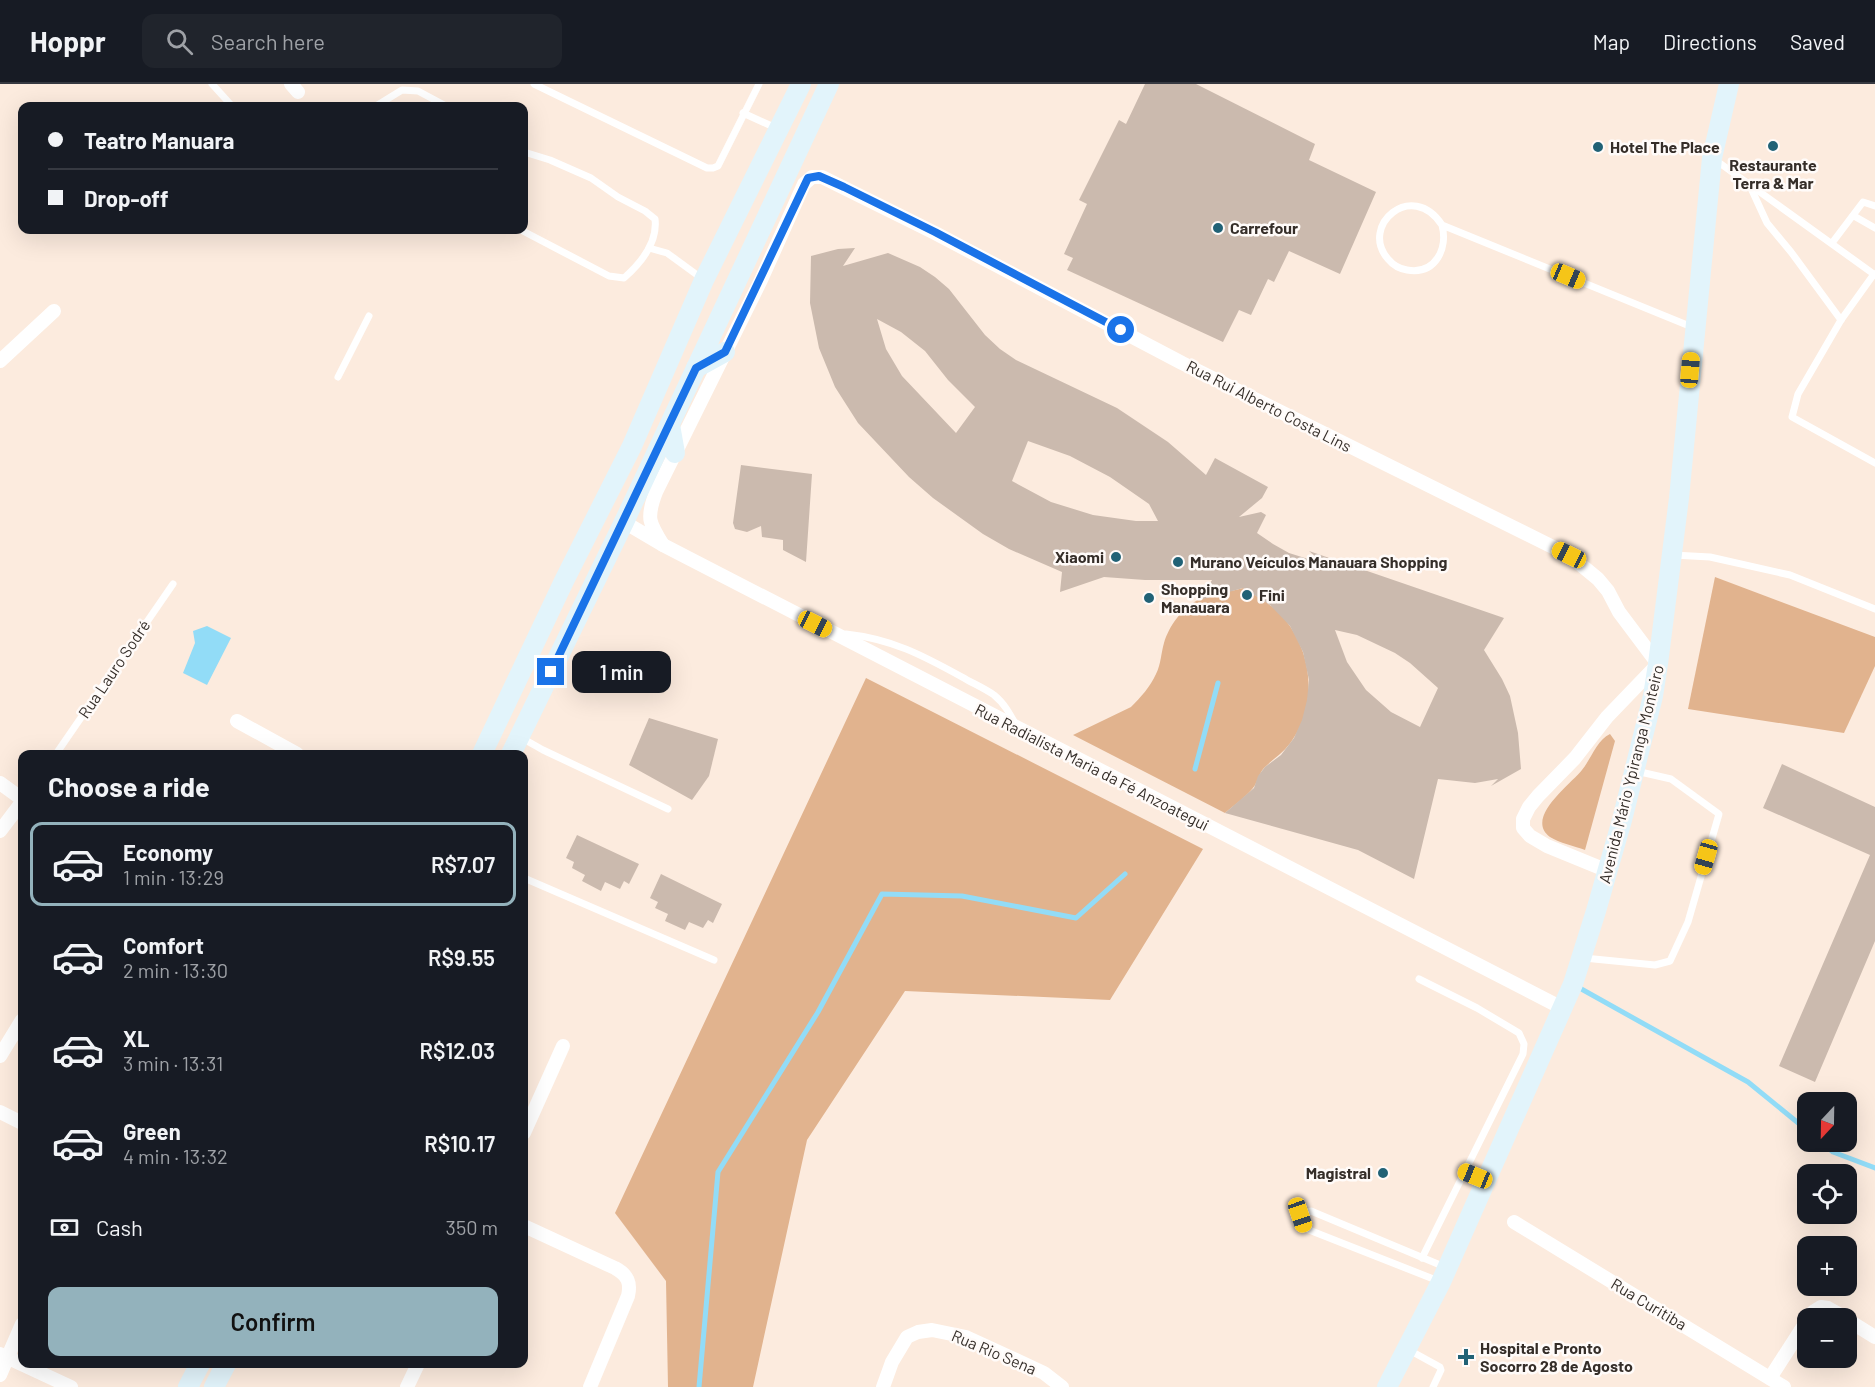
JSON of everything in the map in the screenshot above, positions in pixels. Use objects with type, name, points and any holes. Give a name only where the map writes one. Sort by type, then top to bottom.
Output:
[{"type":"main road","points":[[484,750],[564,581],[632,446],[705,280],[801,84]]},
{"type":"main road","points":[[513,750],[624,522],[829,84]]},
{"type":"main road","name":"Avenida Mário Ypiranga Monteiro","points":[[1387,1387],[1444,1275],[1562,1008],[1582,958],[1635,770],[1653,696],[1658,664],[1679,498],[1712,158],[1729,84]]},
{"type":"main road","points":[[696,368],[725,352]]},
{"type":"main road","points":[[669,425],[675,453]]},
{"type":"main road","points":[[188,1387],[198,1368]]},
{"type":"main road","points":[[214,1387],[224,1368]]},
{"type":"street","name":"Rua Rui Alberto Costa Lins","points":[[663,545],[650,524],[656,492],[806,180],[816,176],[844,187],[935,232],[1182,363],[1569,555],[1598,579],[1608,591],[1619,612],[1658,664]]},
{"type":"street","points":[[0,361],[54,311]]},
{"type":"street","name":"Rua Radialista Maria da Fé Anzoategui","points":[[624,522],[663,545],[1562,1008]]},
{"type":"street","points":[[1608,871],[1547,846],[1530,836],[1523,828],[1523,819],[1534,801],[1658,664]]},
{"type":"street","points":[[237,721],[290,750]]},
{"type":"street","points":[[0,783],[18,798]]},
{"type":"street","points":[[0,831],[18,806]]},
{"type":"street","points":[[0,1056],[18,1027]]},
{"type":"street","points":[[528,1124],[563,1046]]},
{"type":"street","points":[[0,1112],[18,1121]]},
{"type":"street","name":"Rua Curitiba","points":[[1515,1222],[1784,1387]]},
{"type":"street","points":[[528,1228],[615,1268],[627,1276],[628,1296],[590,1387]]},
{"type":"street","points":[[1857,1326],[1875,1337]]},
{"type":"street","name":"Rua Rio Sena","points":[[883,1387],[892,1362],[908,1337],[918,1332],[932,1330],[966,1337],[1044,1373],[1062,1387]]},
{"type":"street","points":[[0,1375],[3,1356],[18,1331]]},
{"type":"street","points":[[1770,1378],[1797,1336]]},
{"type":"street","points":[[3,1356],[18,1363]]},
{"type":"street","points":[[29,1368],[71,1387]]},
{"type":"street","points":[[407,1387],[416,1368]]},
{"type":"lane","points":[[212,84],[228,102]]},
{"type":"lane","points":[[534,84],[707,168],[718,166],[759,84]]},
{"type":"lane","points":[[382,102],[402,90],[418,91],[439,102]]},
{"type":"lane","points":[[743,113],[779,129]]},
{"type":"lane","points":[[528,153],[591,178],[618,197],[645,211],[655,219],[657,229],[649,248],[635,268],[624,278],[609,276],[528,234]]},
{"type":"lane","points":[[1712,158],[1874,274],[1841,320],[1798,394],[1792,417],[1875,464]]},
{"type":"lane","points":[[1750,185],[1767,223],[1841,320]]},
{"type":"lane","points":[[1832,243],[1863,202],[1875,206]]},
{"type":"lane","points":[[1442,225],[1444,244],[1441,253],[1428,267],[1409,270],[1400,268],[1385,256],[1381,247],[1381,228],[1386,219],[1401,207],[1420,207],[1437,216],[1442,225],[1694,328]]},
{"type":"lane","points":[[1854,216],[1875,228]]},
{"type":"lane","points":[[649,248],[667,253],[705,280]]},
{"type":"lane","points":[[338,377],[369,316]]},
{"type":"lane","points":[[1672,555],[1710,557],[1790,575],[1875,609]]},
{"type":"lane","name":"Rua Lauro Sodré","points":[[59,750],[172,584]]},
{"type":"lane","points":[[834,633],[871,637],[889,642],[928,659],[993,694],[1011,714],[1017,728]]},
{"type":"lane","points":[[520,737],[668,809]]},
{"type":"lane","points":[[1582,958],[1655,965],[1670,961],[1688,921],[1716,825],[1719,814],[1671,779],[1635,770]]},
{"type":"lane","points":[[528,880],[714,960]]},
{"type":"lane","points":[[1419,979],[1477,1008],[1510,1028],[1519,1034],[1524,1044],[1523,1054],[1422,1258]]},
{"type":"lane","points":[[1464,1172],[1486,1181]]},
{"type":"lane","points":[[1311,1211],[1422,1258],[1444,1275],[1304,1228],[1300,1215],[1311,1211]]},
{"type":"lane","points":[[1406,1348],[1440,1367],[1441,1370],[1433,1387]]},
{"type":"shaded area","points":[[1715,577],[1875,637],[1875,666],[1844,733],[1688,709]]},
{"type":"shaded area","points":[[1243,588],[1272,607],[1291,628],[1305,658],[1309,692],[1301,724],[1290,744],[1264,768],[1255,786],[1225,813],[1073,735],[1131,707],[1148,688],[1156,674],[1169,630],[1192,603]]},
{"type":"shaded area","points":[[866,678],[1203,849],[1110,1000],[905,991],[807,1140],[753,1387],[668,1387],[666,1281],[615,1213]]},
{"type":"shaded area","points":[[1610,734],[1615,741],[1585,850],[1550,837],[1543,829],[1542,820],[1546,811],[1560,792],[1582,770],[1601,741]]},
{"type":"water","points":[[207,626],[231,638],[207,685],[183,673],[195,643],[193,631]]},
{"type":"building","name":"Carrefour","points":[[1145,84],[1196,84],[1315,144],[1309,160],[1376,192],[1340,274],[1289,251],[1274,282],[1268,279],[1251,315],[1239,310],[1223,342],[1067,270],[1073,258],[1064,254],[1087,204],[1079,200],[1119,120],[1126,124]]},
{"type":"building","name":"Murano Veículos Manauara Shopping","points":[[855,248],[843,266],[888,253],[920,267],[949,289],[985,335],[1016,360],[1117,408],[1168,442],[1206,475],[1215,458],[1268,487],[1262,498],[1239,517],[1261,512],[1266,515],[1257,533],[1289,553],[1324,564],[1309,551],[1504,618],[1484,650],[1510,696],[1518,733],[1521,769],[1491,786],[1498,779],[1475,783],[1438,779],[1414,879],[1358,850],[1225,813],[1254,788],[1258,776],[1265,767],[1281,755],[1294,738],[1302,720],[1309,680],[1303,652],[1290,626],[1270,605],[1243,588],[1200,600],[1212,580],[1145,580],[1104,577],[1060,592],[1062,572],[1009,549],[983,534],[933,498],[909,477],[858,423],[835,387],[819,348],[810,303],[811,256],[838,249]],"holes":[[[877,319],[901,332],[925,351],[948,380],[975,407],[956,433],[902,376],[886,349]],[[1028,441],[1070,456],[1110,477],[1149,504],[1158,521],[1136,521],[1093,515],[1051,502],[1012,481]],[[1335,630],[1357,635],[1395,653],[1410,663],[1438,688],[1420,727],[1391,712],[1366,690],[1347,662]]]},
{"type":"building","points":[[741,465],[812,474],[806,562],[783,550],[783,540],[762,537],[761,526],[747,532],[735,529],[733,523]]},
{"type":"building","points":[[649,718],[718,739],[709,776],[692,800],[629,765]]},
{"type":"building","points":[[1782,764],[1875,807],[1875,941],[1815,1082],[1779,1066],[1870,855],[1763,808]]},
{"type":"building","points":[[577,835],[639,864],[629,884],[624,881],[620,889],[605,882],[601,891],[582,881],[585,875],[572,868],[574,862],[566,858]]},
{"type":"building","points":[[661,874],[722,904],[713,923],[708,920],[703,928],[689,922],[685,930],[665,921],[668,914],[655,908],[658,902],[650,898]]},
{"type":"waterway","points":[[1195,769],[1218,683]]},
{"type":"waterway","points":[[699,1387],[718,1172],[818,1012],[882,894],[962,896],[1076,918],[1125,874]]},
{"type":"waterway","points":[[1576,986],[1748,1082],[1797,1122]]},
{"type":"waterway","points":[[1833,1152],[1875,1168]]},
{"type":"place","name":"Restaurante Terra & Mar","points":[[1773,146]]},
{"type":"place","name":"Hotel The Place","points":[[1598,147]]},
{"type":"place","name":"Carrefour","points":[[1218,228]]},
{"type":"place","name":"Xiaomi","points":[[1116,557]]},
{"type":"place","name":"Murano Veículos Manauara Shopping","points":[[1178,562]]},
{"type":"place","name":"Fini","points":[[1247,595]]},
{"type":"place","name":"Shopping Manauara","points":[[1149,598]]},
{"type":"place","name":"Magistral","points":[[1383,1173]]},
{"type":"place","name":"Hospital e Pronto Socorro 28 de Agosto","points":[[1466,1357]]},
{"type":"route","points":[[551,672],[696,368],[725,352],[808,178],[819,176],[844,187],[1121,330]]}]
